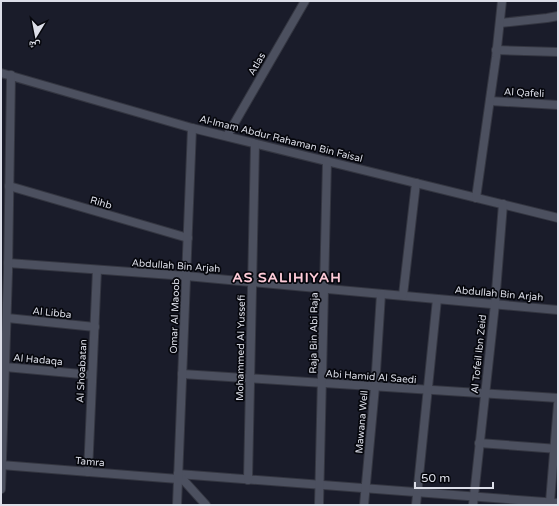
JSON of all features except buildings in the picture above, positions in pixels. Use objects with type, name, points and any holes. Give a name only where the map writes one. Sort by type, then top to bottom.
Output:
[{"type":"street","name":"Atlas","points":[[227,136],[305,1]]},
{"type":"street","points":[[476,198],[502,1]]},
{"type":"street","points":[[500,23],[558,16]]},
{"type":"street","points":[[496,50],[558,52]]},
{"type":"street","name":"Al-Imam Abdur Rahaman Bin Faisal","points":[[1,72],[192,128],[558,218]]},
{"type":"street","points":[[1,489],[3,387],[7,318],[4,296],[8,263],[5,216],[9,186],[10,75]]},
{"type":"street","name":"Al Qafeli","points":[[490,101],[558,105]]},
{"type":"street","name":"Omar Al Maoob","points":[[176,505],[192,128]]},
{"type":"street","points":[[1,136],[10,136]]},
{"type":"street","name":"Mohammed Al Yussefi","points":[[248,480],[255,144]]},
{"type":"street","name":"Raja Bin Abi Raja","points":[[320,505],[327,161]]},
{"type":"street","points":[[403,296],[416,183]]},
{"type":"street","name":"Rihb","points":[[9,186],[188,238]]},
{"type":"street","name":"Al Tofeil Ibn Zeid","points":[[473,501],[503,204]]},
{"type":"street","name":"Abdullah Bin Arjah","points":[[8,263],[186,276],[558,310]]},
{"type":"street","name":"Al Shoabatan","points":[[88,472],[97,270]]},
{"type":"street","name":"Mawana Well","points":[[364,505],[375,387],[381,294]]},
{"type":"street","points":[[416,505],[437,298]]},
{"type":"street","name":"Al Libba","points":[[7,318],[94,327]]},
{"type":"street","name":"Al Hadaqa","points":[[5,367],[92,375]]},
{"type":"street","name":"Abi Hamid Al Saedi","points":[[182,374],[558,398]]},
{"type":"street","points":[[554,502],[558,404]]},
{"type":"street","points":[[479,443],[556,449]]},
{"type":"street","name":"Tamra","points":[[1,465],[88,472],[248,480],[418,493],[473,501],[554,502]]},
{"type":"street","points":[[178,477],[206,505]]},
{"type":"district","name":"AS SALIHIYAH","points":[[287,277]]}]
